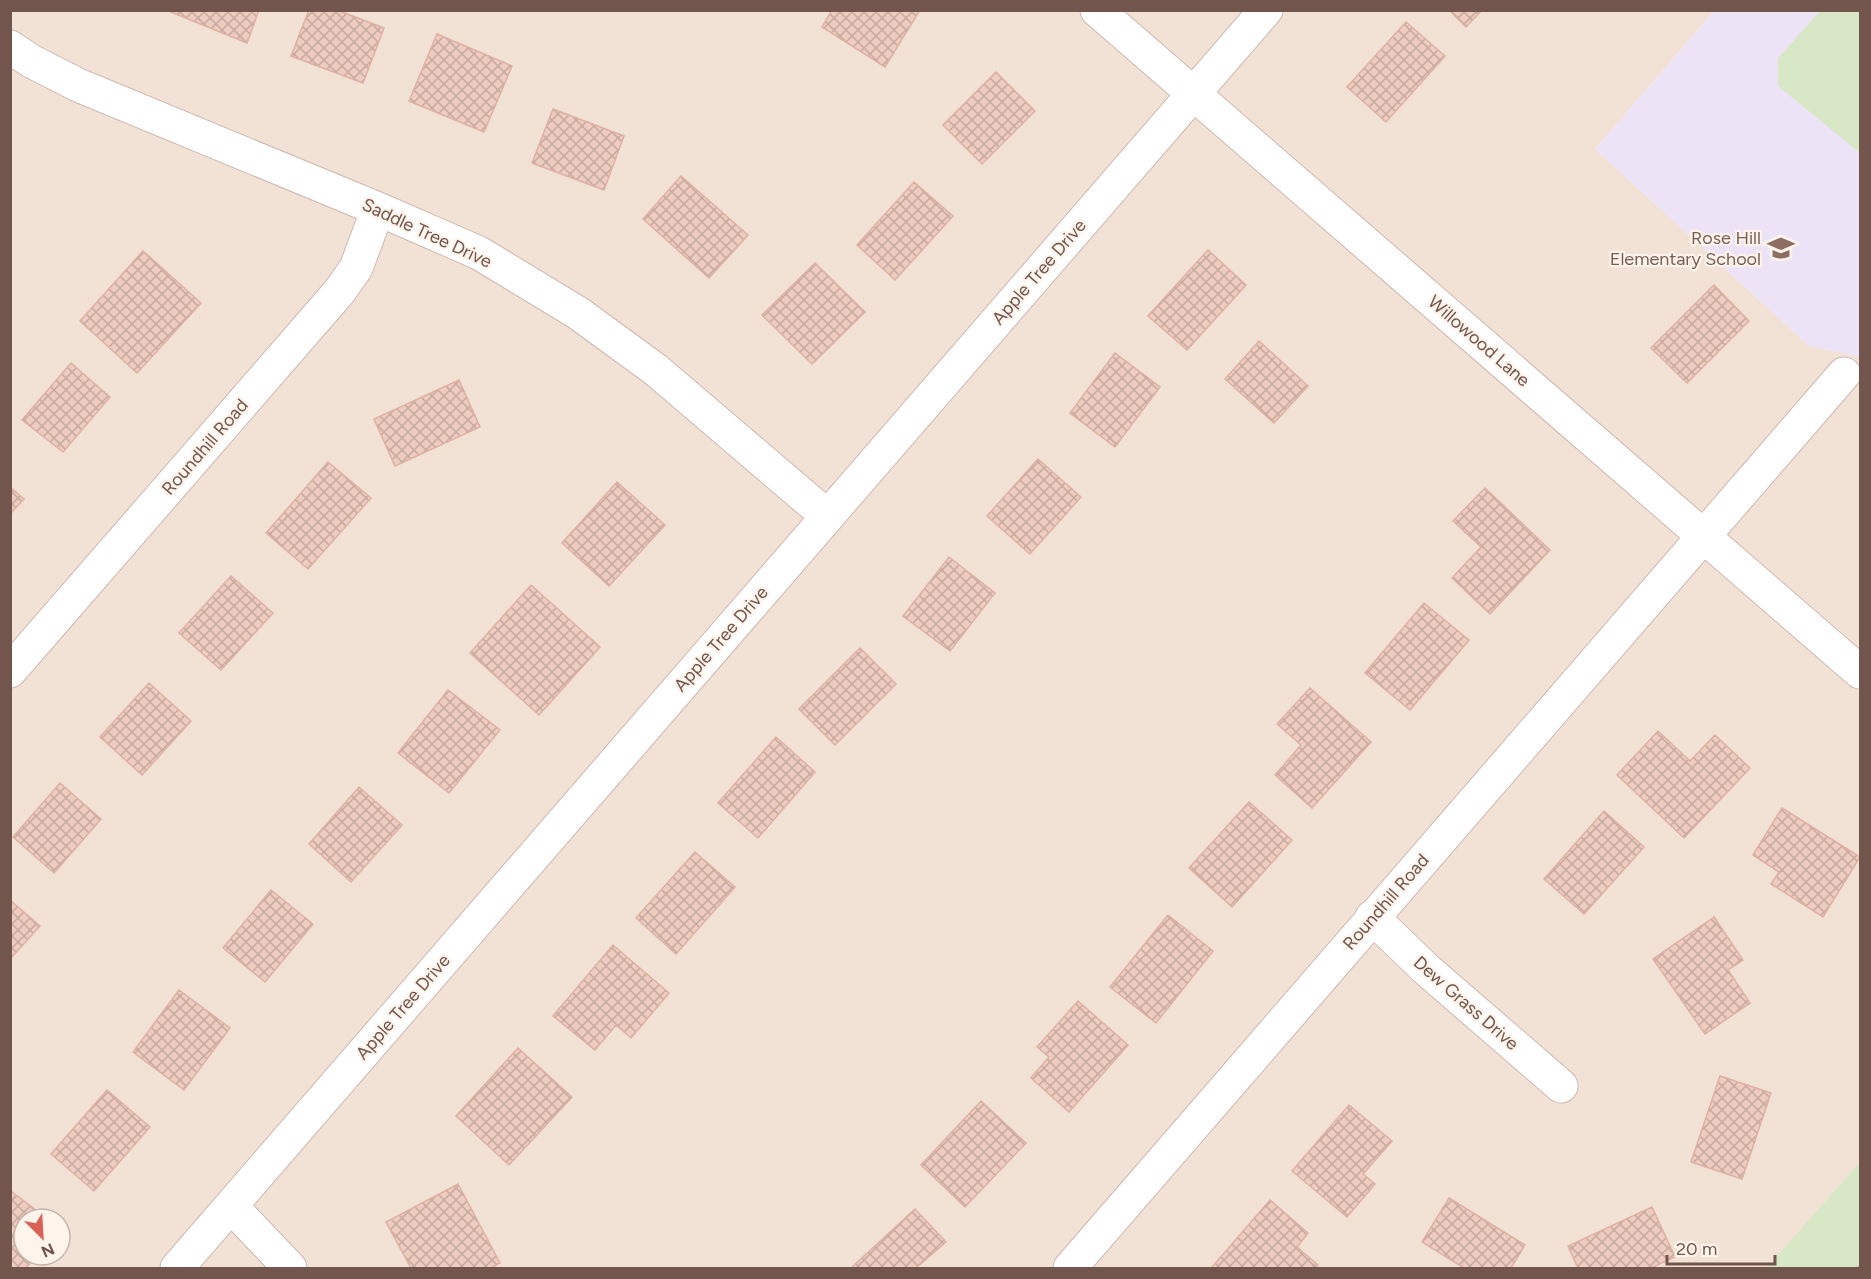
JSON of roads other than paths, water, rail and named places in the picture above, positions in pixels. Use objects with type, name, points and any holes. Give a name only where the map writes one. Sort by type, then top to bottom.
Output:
[{"type":"street","name":"Willowood Lane","points":[[1097,10],[1860,672]]},
{"type":"street","name":"Apple Tree Drive","points":[[177,1269],[1266,10]]},
{"type":"street","name":"Saddle Tree Drive","points":[[10,47],[31,61],[78,85],[479,253],[578,313],[656,370],[827,516]]},
{"type":"street","name":"Roundhill Road","points":[[10,671],[339,292],[356,268],[378,210]]},
{"type":"street","name":"Roundhill Road","points":[[1070,1269],[1372,917],[1844,374]]},
{"type":"street","name":"Dew Grass Drive","points":[[1372,917],[1426,969],[1561,1086]]},
{"type":"street","points":[[231,1206],[290,1269]]},
{"type":"place","name":"Rose Hill Elementary School","points":[[1781,248]]}]
